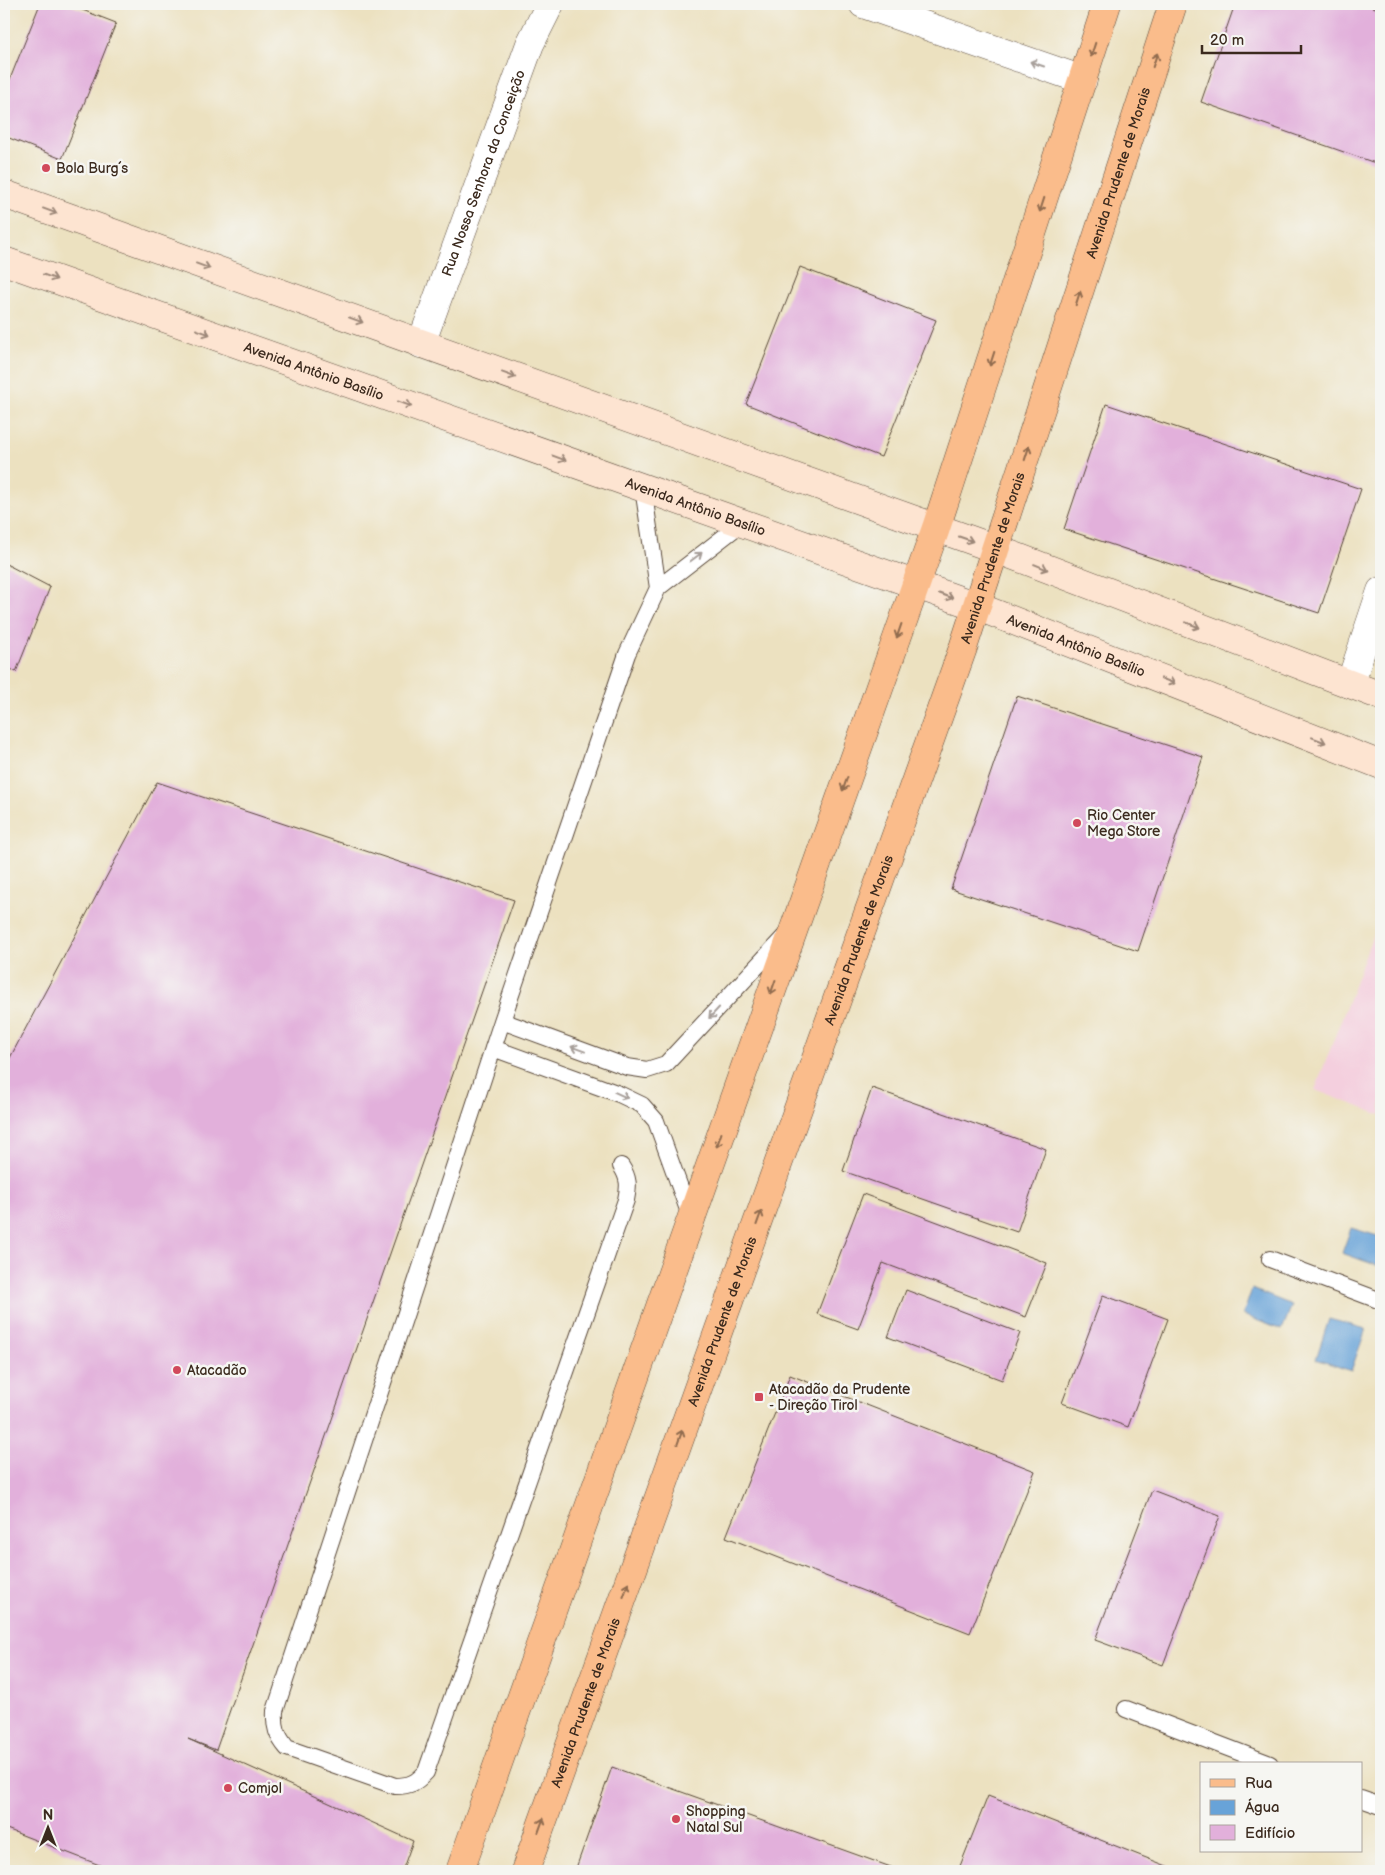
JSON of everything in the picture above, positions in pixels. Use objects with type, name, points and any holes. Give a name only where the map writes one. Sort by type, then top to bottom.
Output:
[{"type":"main road","points":[[460,1871],[936,528],[1108,4]]},
{"type":"main road","name":"Avenida Prudente de Morais","points":[[525,1871],[963,648],[1173,4]]},
{"type":"main road","points":[[4,194],[996,549],[1381,696]]},
{"type":"main road","name":"Avenida Antônio Basílio","points":[[4,261],[976,606],[1381,765]]},
{"type":"street","name":"Rua Nossa Senhora da Conceição","points":[[422,344],[530,44],[550,4]]},
{"type":"street","points":[[864,4],[1083,80]]},
{"type":"street","points":[[1350,684],[1381,591]]},
{"type":"lane","points":[[643,488],[658,588]]},
{"type":"lane","points":[[621,1166],[627,1175],[629,1188],[626,1200],[426,1772],[418,1781],[408,1786],[395,1786],[287,1748],[278,1738],[274,1726],[275,1711],[493,1048],[627,654],[658,588],[742,523]]},
{"type":"lane","points":[[502,1021],[626,1067],[647,1070],[666,1064],[795,926]]},
{"type":"lane","points":[[493,1048],[620,1094],[642,1104],[656,1121],[691,1218]]},
{"type":"lane","points":[[1270,1259],[1381,1301]]},
{"type":"lane","points":[[1126,1708],[1265,1762]]},
{"type":"lane","points":[[1362,1799],[1381,1806]]},
{"type":"shaded area","points":[[1381,913],[1381,1115],[1315,1090]]},
{"type":"water","points":[[1351,1228],[1381,1237],[1381,1267],[1342,1253]]},
{"type":"water","points":[[1252,1289],[1292,1305],[1282,1330],[1243,1315]]},
{"type":"water","points":[[1329,1319],[1366,1329],[1351,1371],[1316,1359]]},
{"type":"building","points":[[40,4],[67,4],[116,23],[62,159],[4,136],[4,94]]},
{"type":"building","points":[[1235,4],[1370,4],[1370,6],[1381,10],[1381,165],[1201,102]]},
{"type":"building","points":[[800,267],[936,320],[881,457],[746,404]]},
{"type":"building","points":[[1106,404],[1361,489],[1319,613],[1064,529]]},
{"type":"building","points":[[4,563],[50,587],[16,672],[4,665]]},
{"type":"building","name":"Rio Center Mega Store","points":[[1017,696],[1203,757],[1138,951],[951,889]]},
{"type":"building","name":"Atacadão","points":[[157,782],[514,900],[216,1750],[188,1739],[413,1841],[402,1871],[115,1871],[4,1828],[4,1069]]},
{"type":"building","points":[[872,1088],[1046,1149],[1017,1232],[843,1171]]},
{"type":"building","points":[[863,1194],[1047,1263],[1026,1317],[883,1263],[858,1329],[817,1314]]},
{"type":"building","points":[[906,1290],[1020,1333],[1002,1380],[888,1337]]},
{"type":"building","points":[[1103,1295],[1168,1319],[1128,1427],[1062,1403]]},
{"type":"building","points":[[790,1375],[1035,1471],[970,1633],[726,1537]]},
{"type":"building","points":[[1152,1490],[1220,1516],[1163,1665],[1095,1640]]},
{"type":"building","name":"Shopping Natal Sul","points":[[612,1767],[902,1871],[575,1871]]},
{"type":"building","points":[[988,1796],[1172,1868],[1170,1871],[958,1871]]},
{"type":"place","name":"Bola Burg´s","points":[[46,168]]},
{"type":"place","name":"Rio Center Mega Store","points":[[1077,823]]},
{"type":"place","name":"Atacadão","points":[[177,1370]]},
{"type":"place","name":"Atacadão da Prudente - Direção Tirol","points":[[759,1397]]},
{"type":"place","name":"Comjol","points":[[228,1788]]},
{"type":"place","name":"Shopping Natal Sul","points":[[676,1819]]}]
